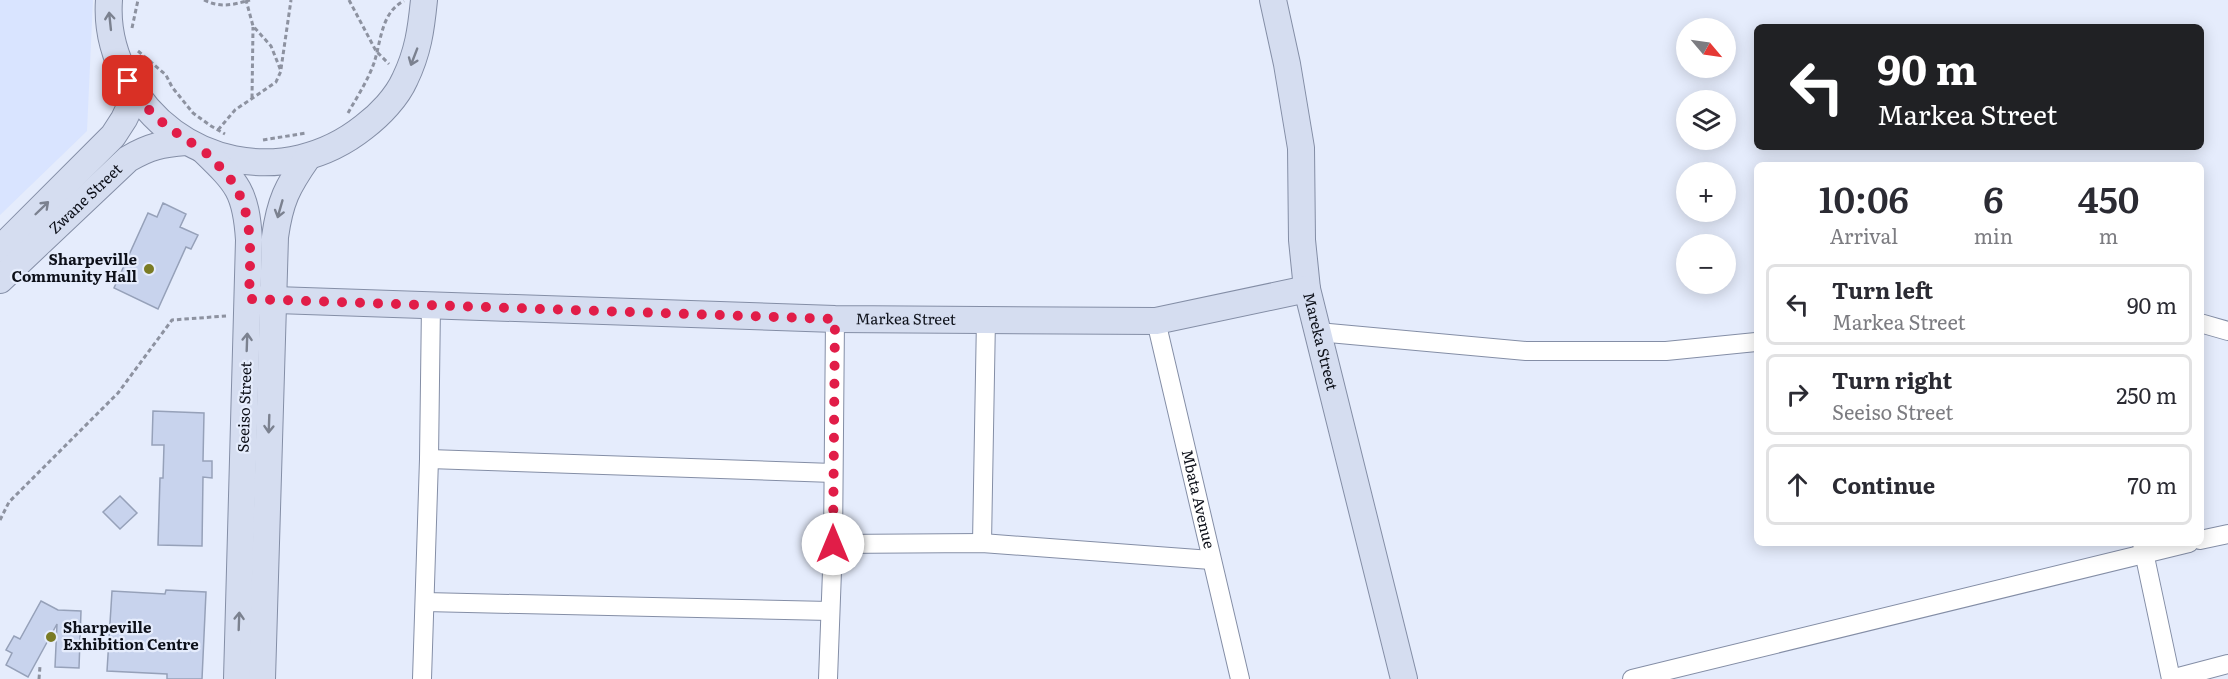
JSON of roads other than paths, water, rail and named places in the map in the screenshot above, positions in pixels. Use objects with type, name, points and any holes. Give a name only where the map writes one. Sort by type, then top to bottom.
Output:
[{"type":"street","points":[[109,0],[112,38],[121,68],[136,94],[158,121],[194,146],[237,161],[272,163],[308,157],[346,141],[379,115],[404,81],[420,42],[424,0]]},
{"type":"street","name":"Mareka Street","points":[[1273,0],[1287,64],[1301,148],[1302,240],[1307,289],[1404,679]]},
{"type":"street","name":"Zwane Street","points":[[0,249],[108,142],[124,119],[136,94]]},
{"type":"street","name":"Zwane Street","points":[[0,280],[128,159],[146,148],[159,144],[194,146]]},
{"type":"street","name":"Seeiso Street","points":[[194,146],[230,177],[240,191],[248,215],[262,679]]},
{"type":"street","name":"Seeiso Street","points":[[237,679],[252,305],[278,212],[288,186],[308,157]]},
{"type":"street","name":"Markea Street","points":[[252,305],[431,304],[835,319],[986,318],[1156,321],[1307,289]]},
{"type":"street","points":[[422,679],[431,304]]},
{"type":"street","points":[[982,543],[986,318]]},
{"type":"street","points":[[828,679],[833,544],[835,319]]},
{"type":"street","name":"Mbata Avenue","points":[[1156,321],[1240,679]]},
{"type":"street","points":[[2204,323],[2228,331]]},
{"type":"street","points":[[1318,332],[1526,351],[1666,351],[1754,342]]},
{"type":"street","points":[[429,459],[833,473]]},
{"type":"street","points":[[2204,539],[2228,534]]},
{"type":"street","points":[[833,544],[982,543],[1211,560]]},
{"type":"street","points":[[1632,679],[2144,548],[2162,546]]},
{"type":"street","points":[[2144,548],[2171,679],[2228,664]]},
{"type":"street","points":[[425,602],[830,611]]},
{"type":"place","name":"Sharpeville Community Hall","points":[[149,269]]},
{"type":"place","name":"Sharpeville Exhibition Centre","points":[[51,637]]}]
